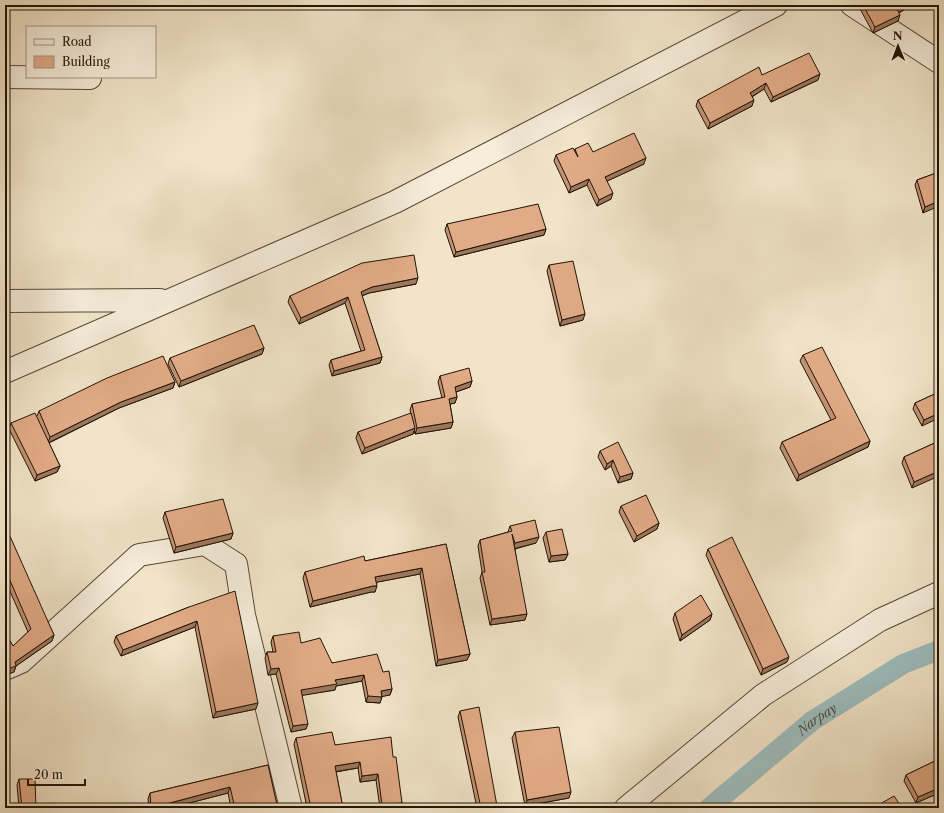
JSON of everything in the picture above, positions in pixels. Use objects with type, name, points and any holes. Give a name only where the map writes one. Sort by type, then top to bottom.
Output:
[{"type":"street","points":[[5,372],[395,202],[776,5]]},
{"type":"street","points":[[852,5],[939,62]]},
{"type":"street","points":[[5,77],[26,77]]},
{"type":"street","points":[[5,301],[170,300]]},
{"type":"street","points":[[5,669],[22,662],[139,555],[205,544],[236,564],[244,615],[291,808]]},
{"type":"street","points":[[626,808],[763,696],[880,620],[939,593]]},
{"type":"building","points":[[863,5],[904,5],[897,9],[900,15],[875,27]]},
{"type":"building","points":[[809,53],[820,74],[773,97],[766,83],[750,93],[754,100],[710,123],[698,100],[759,67],[762,75]]},
{"type":"building","points":[[634,133],[646,158],[605,177],[613,193],[599,200],[589,179],[571,187],[556,155],[573,148],[578,157],[575,149],[588,143],[593,152]]},
{"type":"building","points":[[939,172],[939,201],[925,207],[917,180]]},
{"type":"building","points":[[538,204],[546,229],[456,252],[447,224]]},
{"type":"building","points":[[414,255],[418,278],[372,287],[361,292],[382,357],[334,371],[331,360],[365,350],[348,297],[301,318],[290,296],[362,263]]},
{"type":"building","points":[[573,261],[585,314],[562,320],[549,265]]},
{"type":"building","points":[[254,325],[264,348],[181,381],[170,358]]},
{"type":"building","points":[[822,347],[870,441],[799,475],[782,442],[836,418],[803,355]]},
{"type":"building","points":[[163,356],[175,382],[121,402],[50,437],[39,411],[107,378]]},
{"type":"building","points":[[469,368],[472,381],[455,387],[457,397],[449,399],[453,422],[417,428],[412,404],[445,397],[440,376]]},
{"type":"building","points":[[939,392],[939,413],[924,420],[915,403]]},
{"type":"building","points":[[35,413],[60,466],[37,475],[11,423]]},
{"type":"building","points":[[411,413],[415,428],[365,448],[358,432]]},
{"type":"building","points":[[939,441],[939,471],[914,482],[904,457]]},
{"type":"building","points":[[618,442],[633,473],[620,477],[613,460],[607,464],[600,451]]},
{"type":"building","points":[[646,495],[659,523],[637,536],[621,506]]},
{"type":"building","points":[[223,499],[233,533],[176,547],[165,512]]},
{"type":"building","points":[[535,520],[539,537],[515,543],[512,534],[527,614],[492,619],[482,572],[485,572],[480,540],[512,531],[510,526]]},
{"type":"building","points":[[562,529],[568,554],[551,556],[546,532]]},
{"type":"building","points":[[9,534],[54,635],[15,662],[16,666],[5,670],[5,633],[13,646],[31,629],[5,569],[5,535]]},
{"type":"building","points":[[732,537],[789,657],[763,669],[708,549]]},
{"type":"building","points":[[446,544],[470,654],[438,660],[422,568],[375,577],[377,586],[313,601],[305,572],[364,556],[365,561]]},
{"type":"building","points":[[235,591],[258,703],[216,712],[197,621],[123,650],[116,636],[189,607]]},
{"type":"building","points":[[701,595],[712,614],[682,635],[675,613]]},
{"type":"building","points":[[299,632],[301,643],[320,638],[332,663],[377,654],[383,672],[389,671],[392,689],[381,691],[382,697],[368,696],[364,675],[335,680],[337,684],[301,690],[308,724],[293,726],[279,668],[271,669],[267,652],[276,652],[273,636]]},
{"type":"building","points":[[479,707],[497,806],[488,808],[481,808],[460,711]]},
{"type":"building","points":[[559,727],[571,792],[527,800],[515,732]]},
{"type":"building","points":[[332,732],[335,745],[391,737],[393,757],[396,757],[402,803],[382,805],[378,774],[362,776],[360,762],[335,766],[343,808],[311,808],[296,738]]},
{"type":"building","points":[[939,759],[939,788],[918,797],[906,775]]},
{"type":"building","points":[[268,765],[277,805],[263,808],[235,808],[230,787],[166,804],[166,808],[151,808],[150,793]]},
{"type":"building","points":[[19,779],[35,779],[36,808],[22,808]]},
{"type":"building","points":[[894,796],[902,808],[873,808]]},
{"type":"building","points":[[405,806],[405,808],[392,808]]},
{"type":"waterway","name":"Narpay","points":[[709,808],[812,721],[903,664],[939,650]]}]
